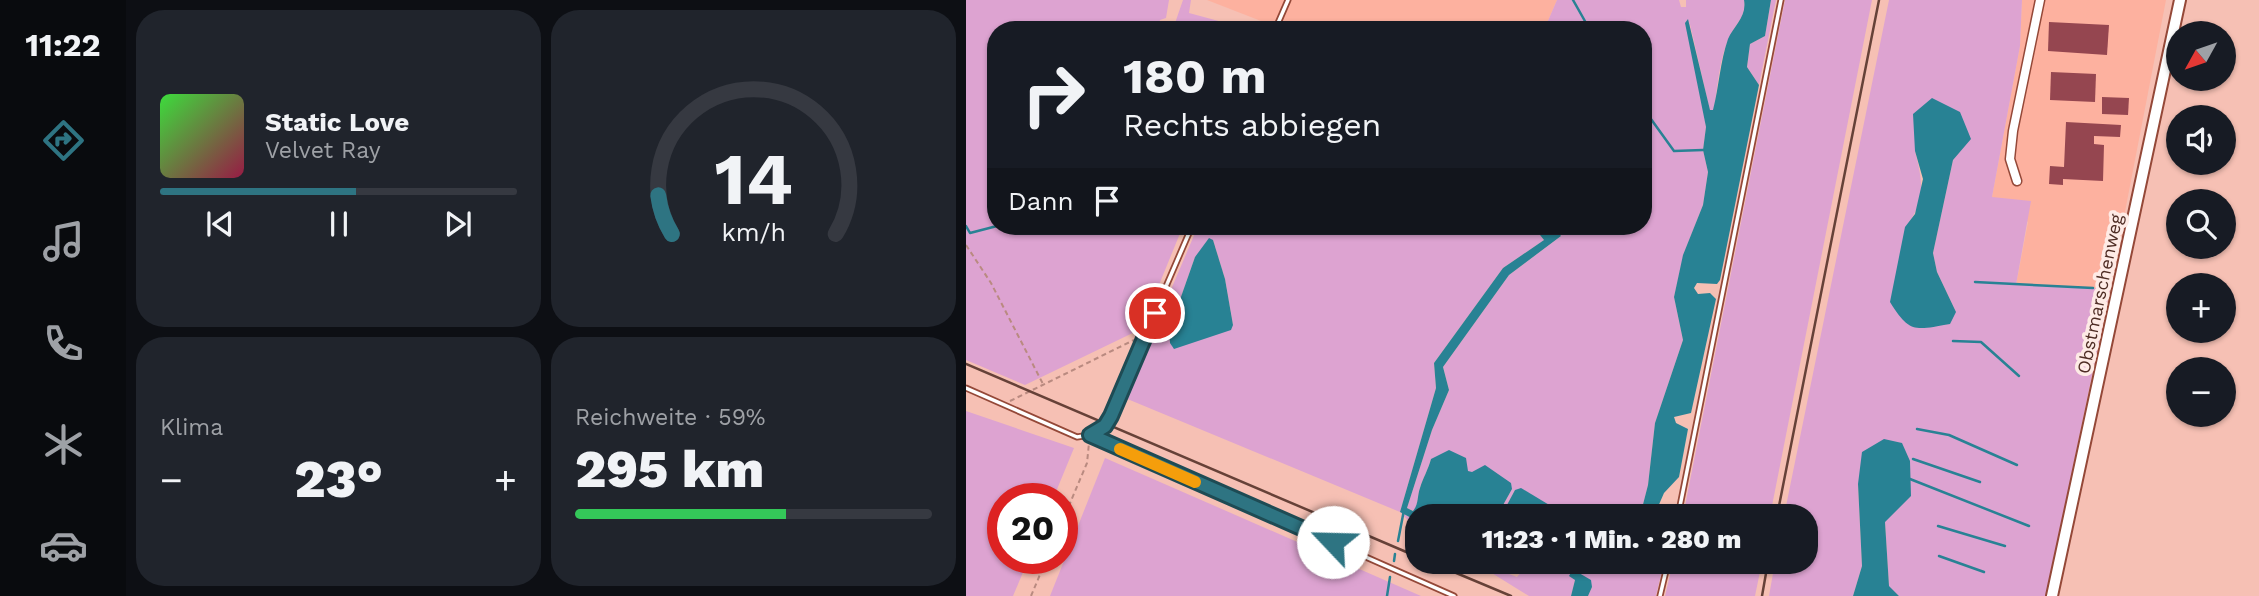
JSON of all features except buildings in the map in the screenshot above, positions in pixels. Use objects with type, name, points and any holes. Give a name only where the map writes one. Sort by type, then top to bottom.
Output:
[{"type":"main road","name":"Obstmarschenweg","points":[[2052,596],[2180,0]]},
{"type":"street","points":[[2017,181],[2010,159],[2013,131],[2040,0]]},
{"type":"lane","points":[[1279,21],[1288,0]]},
{"type":"lane","points":[[1680,504],[1781,0]]},
{"type":"lane","points":[[966,388],[1077,437],[1090,435],[1105,426],[1188,235]]},
{"type":"lane","points":[[1090,435],[1454,596]]},
{"type":"lane","points":[[1660,596],[1665,574]]},
{"type":"path","points":[[966,245],[991,283],[1043,384]]},
{"type":"path","points":[[1003,404],[1146,335]]},
{"type":"path","points":[[1078,484],[1087,463],[1090,435]]},
{"type":"path","points":[[1031,596],[1040,574]]},
{"type":"shaded area","points":[[966,0],[1169,0],[1166,18],[1160,21],[987,21],[987,235],[1179,235],[1141,329],[1025,385],[966,360]]},
{"type":"shaded area","points":[[1183,0],[1191,0],[1189,13],[1219,21],[1176,21]]},
{"type":"shaded area","points":[[1207,0],[1557,0],[1548,21],[1261,21]]},
{"type":"shaded area","points":[[1557,0],[1679,0],[1681,7],[1686,7],[1686,0],[1744,0],[1745,5],[1724,52],[1714,110],[1710,111],[1689,20],[1706,127],[1703,150],[1708,172],[1703,205],[1684,253],[1674,297],[1683,340],[1655,423],[1643,504],[1537,504],[1515,490],[1507,504],[1504,504],[1512,489],[1431,459],[1417,504],[1408,504],[1432,430],[1449,390],[1443,367],[1509,275],[1560,235],[1652,235],[1652,21],[1548,21]]},
{"type":"shaded area","points":[[1771,0],[1776,0],[1759,85],[1747,67],[1750,44],[1765,36]]},
{"type":"shaded area","points":[[1785,0],[1872,0],[1772,504],[1685,504]]},
{"type":"shaded area","points":[[1889,0],[2022,0],[2020,46],[1992,197],[2031,201],[2016,285],[2110,289],[2046,596],[1899,596],[1889,587],[1885,522],[1858,484],[1862,566],[1853,596],[1769,596],[1773,574],[1818,574],[1818,504],[1786,504]],"holes":[[[1915,151],[1953,160],[1933,253],[1937,272],[1956,312],[1905,228],[1920,200],[1920,172]]]},
{"type":"shaded area","points":[[2022,0],[2166,0],[2110,289],[2016,285],[2028,222],[1992,197],[2020,46]]},
{"type":"shaded area","points":[[1194,235],[1540,235],[1544,240],[1503,268],[1434,363],[1436,388],[1400,512],[1125,398]],"holes":[[[1213,240],[1225,279],[1233,325],[1170,343],[1169,331],[1195,257]]]},
{"type":"shaded area","points":[[966,411],[1074,448],[1060,483],[987,483],[987,574],[1022,574],[1013,596],[966,596]]},
{"type":"shaded area","points":[[1105,458],[1421,596],[1050,596],[1059,574],[1078,574],[1078,526]]},
{"type":"shaded area","points":[[1493,574],[1517,577],[1520,574],[1572,574],[1575,580],[1571,596],[1529,596]]},
{"type":"shaded area","points":[[1580,574],[1661,574],[1656,596],[1588,596],[1592,587]]},
{"type":"shaded area","points":[[1670,574],[1760,574],[1755,596],[1665,596]]},
{"type":"water","points":[[1744,0],[1771,0],[1765,36],[1750,44],[1747,67],[1759,85],[1720,280],[1717,284],[1697,283],[1694,288],[1698,294],[1710,293],[1716,299],[1691,413],[1674,417],[1676,423],[1688,429],[1679,477],[1664,493],[1659,504],[1643,504],[1655,423],[1683,340],[1674,297],[1683,255],[1703,205],[1708,172],[1703,150],[1706,127],[1685,23],[1688,19],[1710,110],[1713,110],[1725,48],[1742,16]]},
{"type":"water","points":[[1932,98],[1960,112],[1971,139],[1953,160],[1933,253],[1937,272],[1956,312],[1950,324],[1921,328],[1909,325],[1903,320],[1890,302],[1905,227],[1915,214],[1923,179],[1915,151],[1913,114]]},
{"type":"water","points":[[1540,235],[1561,236],[1509,275],[1443,367],[1449,390],[1432,430],[1408,504],[1405,504],[1405,515],[1400,512],[1436,388],[1434,363],[1503,268],[1544,240]]},
{"type":"water","points":[[1209,238],[1213,240],[1225,279],[1233,325],[1231,330],[1174,349],[1170,343],[1169,331],[1195,257]]},
{"type":"water","points":[[1884,439],[1902,443],[1910,461],[1911,496],[1885,522],[1889,586],[1899,596],[1853,596],[1862,566],[1858,484],[1862,452]]},
{"type":"water","points":[[1449,450],[1466,458],[1468,471],[1472,472],[1485,465],[1511,483],[1512,489],[1504,504],[1417,504],[1431,459]]},
{"type":"water","points":[[1521,488],[1548,504],[1507,504],[1515,490]]},
{"type":"water","points":[[1581,574],[1591,580],[1592,587],[1588,596],[1571,596],[1575,580],[1569,576]]},
{"type":"waterway","points":[[1573,0],[1585,21]]},
{"type":"waterway","points":[[1652,120],[1674,151],[1703,150]]},
{"type":"waterway","points":[[966,226],[970,233],[987,229]]},
{"type":"waterway","points":[[1975,282],[2093,288]]},
{"type":"waterway","points":[[1953,341],[1981,342],[2019,376]]},
{"type":"waterway","points":[[1917,429],[1949,435],[2017,465]]},
{"type":"waterway","points":[[1913,459],[1980,482]]},
{"type":"waterway","points":[[1910,479],[2029,526]]},
{"type":"waterway","points":[[1398,541],[1404,510]]},
{"type":"waterway","points":[[1938,526],[2005,546]]},
{"type":"waterway","points":[[1394,561],[1395,554]]},
{"type":"waterway","points":[[1939,556],[1984,572]]},
{"type":"waterway","points":[[1387,596],[1390,577]]},
{"type":"railway","points":[[1779,504],[1879,0]]},
{"type":"railway","points":[[966,364],[1405,551]]},
{"type":"railway","points":[[1459,574],[1511,596]]},
{"type":"railway","points":[[1762,596],[1766,574]]},
{"type":"slow traffic","points":[[1120,449],[1195,482]]},
{"type":"route","points":[[1155,313],[1111,416],[1105,426],[1090,435],[1333,542]]}]
